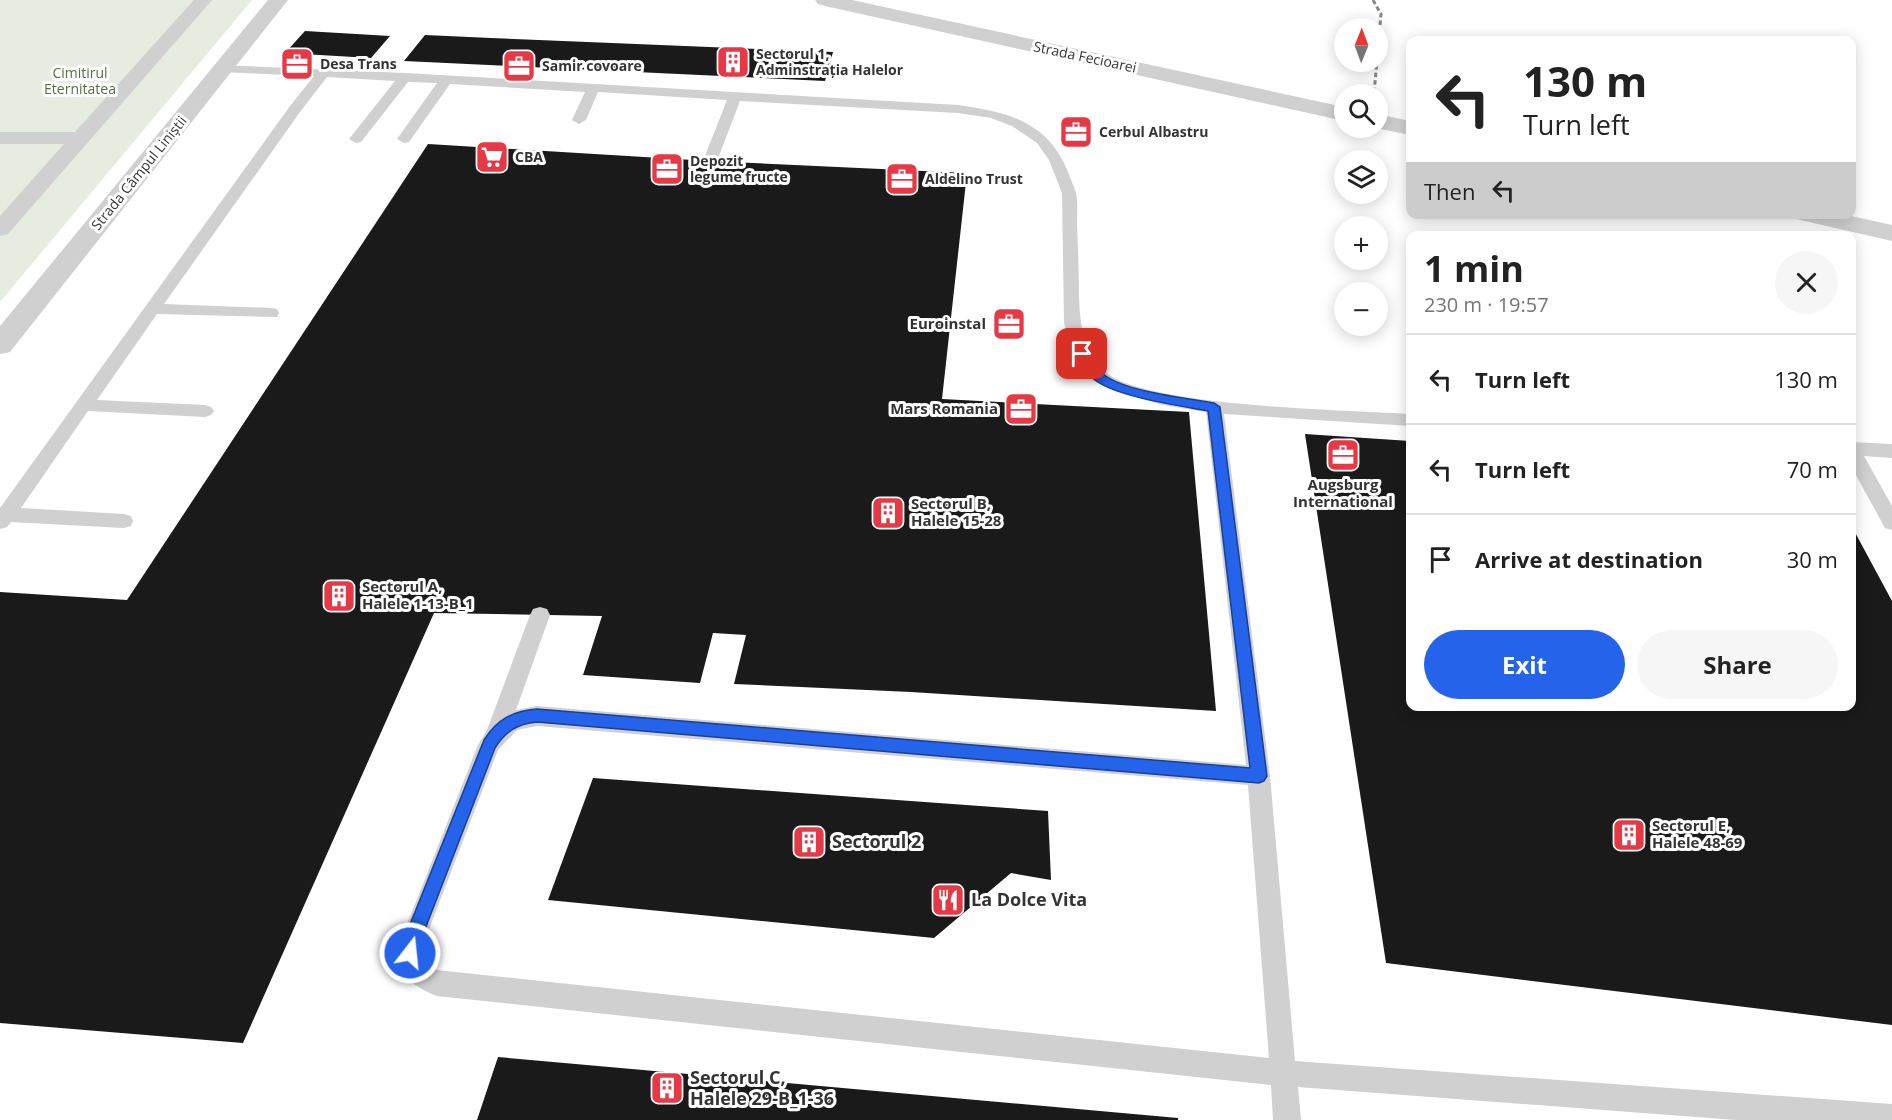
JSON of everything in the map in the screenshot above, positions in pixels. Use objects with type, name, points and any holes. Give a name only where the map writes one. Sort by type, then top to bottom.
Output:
[{"type":"street","points":[[0,229],[203,0]]},
{"type":"street","name":"Strada Câmpul Liniștii","points":[[0,345],[278,0]]},
{"type":"street","name":"Strada Fecioarei","points":[[825,0],[1334,112]]},
{"type":"street","points":[[1388,123],[1406,127]]},
{"type":"street","points":[[0,138],[81,138]]},
{"type":"street","points":[[1828,219],[1892,233]]},
{"type":"lane","points":[[222,69],[405,77],[994,114],[1017,123],[1042,140],[1052,154],[1068,193],[1072,323],[1082,354],[1100,377],[1124,388],[1163,399],[1214,407],[1406,420]]},
{"type":"lane","points":[[3,518],[295,109],[324,73]]},
{"type":"lane","points":[[356,140],[405,77]]},
{"type":"lane","points":[[404,139],[446,80]]},
{"type":"lane","points":[[579,120],[593,88]]},
{"type":"lane","points":[[710,161],[735,97]]},
{"type":"lane","points":[[152,309],[271,312]]},
{"type":"lane","points":[[83,405],[205,411]]},
{"type":"lane","points":[[1214,407],[1259,776],[1287,1120]]},
{"type":"lane","points":[[1856,449],[1892,451]]},
{"type":"lane","points":[[1856,458],[1892,523]]},
{"type":"lane","points":[[3,518],[124,521]]},
{"type":"lane","points":[[540,615],[497,732],[489,745],[414,937],[410,953],[413,968],[423,978],[449,984],[1282,1072],[1892,1118]]},
{"type":"lane","points":[[497,732],[508,722],[522,717],[537,716],[1259,776]]},
{"type":"green space","name":"Cimitirul Eternitatea","points":[[0,0],[252,0],[0,302]]},
{"type":"building","points":[[305,31],[390,36],[371,58],[285,53]]},
{"type":"building","points":[[425,35],[833,52],[825,81],[404,61]]},
{"type":"building","points":[[428,144],[710,161],[967,173],[942,399],[1189,412],[1216,711],[911,692],[734,684],[746,635],[713,633],[700,683],[583,675],[602,616],[434,613],[243,1043],[0,1023],[0,592],[127,600]]},
{"type":"building","name":"Sectorul E, Halele 48-69","points":[[1305,434],[1406,441],[1406,711],[1856,711],[1856,534],[1892,601],[1892,1025],[1386,963]]},
{"type":"building","name":"Sectorul 2","points":[[593,778],[1048,811],[1051,880],[1011,873],[934,938],[548,900]]},
{"type":"building","name":"Sectorul C, Halele 29-B_1-36","points":[[498,1057],[1178,1118],[1178,1120],[477,1120]]},
{"type":"railway","points":[[1373,0],[1381,14],[1375,84]]},
{"type":"place","name":"Sectorul 1, Adminstrația Halelor","points":[[733,62]]},
{"type":"place","name":"Desa Trans","points":[[297,64]]},
{"type":"place","name":"Samir covoare","points":[[519,66]]},
{"type":"place","name":"Cerbul Albastru","points":[[1076,132]]},
{"type":"place","name":"CBA","points":[[492,157]]},
{"type":"place","name":"Depozit legume fructe","points":[[667,169]]},
{"type":"place","name":"Aldelino Trust","points":[[902,179]]},
{"type":"place","name":"Euroinstal","points":[[1009,324]]},
{"type":"place","name":"Mars Romania","points":[[1021,409]]},
{"type":"place","name":"Augsburg International","points":[[1343,455]]},
{"type":"place","name":"Sectorul B, Halele 15-28","points":[[888,513]]},
{"type":"place","name":"Sectorul A, Halele 1-13-B_1","points":[[339,596]]},
{"type":"place","name":"Sectorul E, Halele 48-69","points":[[1629,835]]},
{"type":"place","name":"Sectorul 2","points":[[809,842]]},
{"type":"place","name":"La Dolce Vita","points":[[948,900]]},
{"type":"place","name":"Sectorul C, Halele 29-B_1-36","points":[[667,1088]]},
{"type":"route","points":[[410,953],[414,937],[489,745],[497,732],[508,722],[522,717],[537,716],[1259,776],[1214,407],[1163,399],[1124,388],[1100,377],[1082,354]]}]
